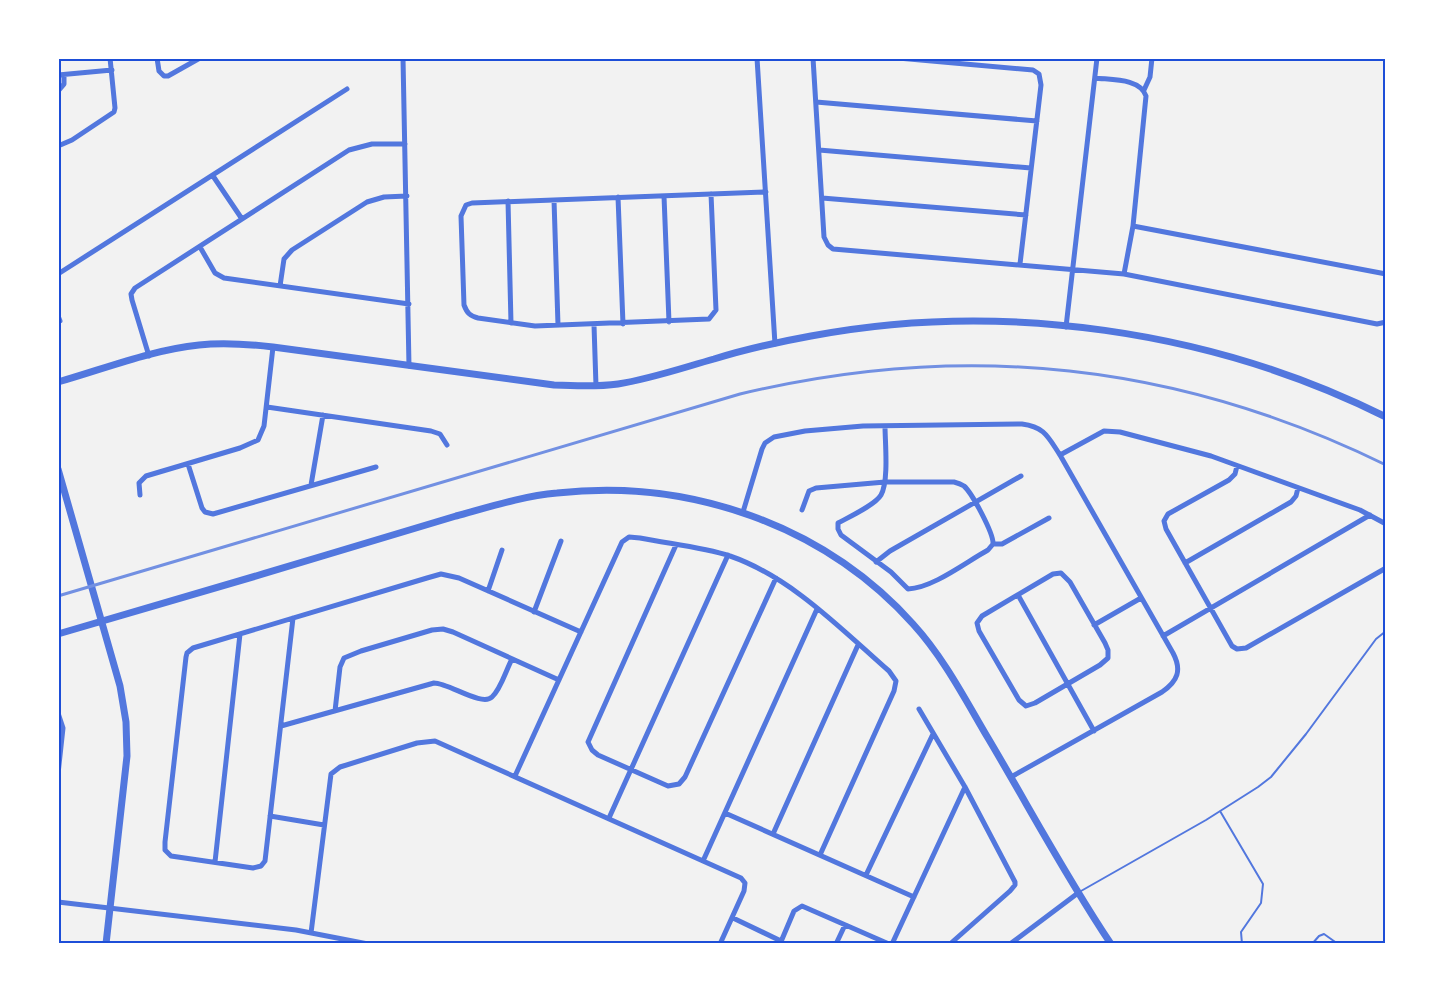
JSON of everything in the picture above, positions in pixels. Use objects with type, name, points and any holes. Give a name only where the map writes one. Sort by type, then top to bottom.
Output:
[{"type":"street","points":[[58,146],[72,140],[114,112],[110,58]]},
{"type":"street","points":[[157,58],[159,71],[164,76],[200,58]]},
{"type":"street","points":[[403,58],[409,366]]},
{"type":"street","points":[[757,58],[775,344]]},
{"type":"street","points":[[813,58],[824,237],[828,245],[837,251],[1073,268],[1124,274],[1377,324],[1386,322]]},
{"type":"street","points":[[898,58],[1039,74],[1041,85],[1020,264]]},
{"type":"street","points":[[1066,327],[1097,58]]},
{"type":"street","points":[[1144,90],[1150,77],[1152,58]]},
{"type":"street","points":[[58,91],[64,84],[61,75],[111,70]]},
{"type":"street","points":[[1095,78],[1138,85],[1144,90],[1146,96],[1133,226],[1124,274]]},
{"type":"street","points":[[58,274],[346,88]]},
{"type":"street","points":[[816,102],[1036,121]]},
{"type":"street","points":[[149,356],[131,294],[135,288],[350,150],[372,144],[405,144]]},
{"type":"street","points":[[819,150],[1031,168]]},
{"type":"street","points":[[213,176],[242,219]]},
{"type":"street","points":[[711,194],[716,310],[714,315],[704,321],[535,326],[478,318],[467,312],[464,305],[461,216],[466,205],[508,201],[766,192]]},
{"type":"street","points":[[280,286],[284,260],[292,250],[367,202],[384,197],[407,196]]},
{"type":"street","points":[[664,196],[669,322]]},
{"type":"street","points":[[618,197],[623,324]]},
{"type":"street","points":[[822,198],[1026,215]]},
{"type":"street","points":[[554,200],[558,325]]},
{"type":"street","points":[[508,201],[511,323]]},
{"type":"street","points":[[1133,226],[1386,274]]},
{"type":"street","points":[[200,247],[218,276],[409,304]]},
{"type":"street","points":[[58,382],[149,356],[200,345],[242,344],[554,385],[596,386],[644,379],[775,344],[840,331],[926,323],[988,322],[1066,327],[1154,340],[1229,357],[1308,383],[1386,417]]},
{"type":"street","points":[[594,325],[596,386]]},
{"type":"street","points":[[140,495],[139,483],[143,478],[240,448],[258,440],[262,434],[267,407],[273,347]]},
{"type":"street","points":[[267,407],[437,433],[447,445]]},
{"type":"street","points":[[311,485],[323,415]]},
{"type":"street","points":[[801,510],[809,491],[816,488],[885,482],[954,482],[964,486],[991,532],[993,544],[988,550],[918,589],[908,589],[841,535],[838,523],[874,502],[881,495],[885,482],[885,426]]},
{"type":"street","points":[[743,513],[755,467],[765,443],[774,437],[805,431],[885,426],[1035,426],[1041,429],[1060,455],[1179,667],[1176,679],[1162,692],[1011,777]]},
{"type":"street","points":[[1060,455],[1095,436],[1111,431],[1180,447],[1237,466],[1370,515],[1386,524]]},
{"type":"street","points":[[188,464],[202,508],[209,514],[228,511],[376,467]]},
{"type":"street","points":[[1237,466],[1229,480],[1164,518],[1164,525],[1232,646],[1237,649],[1246,648],[1386,568]]},
{"type":"street","points":[[58,469],[112,656],[124,711],[127,747],[106,944]]},
{"type":"street","points":[[876,562],[890,550],[1021,476]]},
{"type":"street","points":[[1185,563],[1289,504],[1295,499],[1298,488]]},
{"type":"street","points":[[58,634],[483,508],[554,493],[602,489],[663,492],[701,500],[789,531],[835,556],[897,607],[946,666],[1078,893],[1111,944]]},
{"type":"street","points":[[1163,636],[1370,515]]},
{"type":"street","points":[[993,544],[1002,544],[1049,518]]},
{"type":"street","points":[[515,776],[625,539],[632,537],[728,555],[776,578],[817,609],[894,676],[896,683],[894,691],[820,855]]},
{"type":"street","points":[[534,612],[561,541]]},
{"type":"street","points":[[676,545],[589,738],[592,750],[668,786],[676,786],[682,782],[776,578]]},
{"type":"street","points":[[488,591],[502,550]]},
{"type":"street","points":[[609,818],[728,555]]},
{"type":"street","points":[[1064,573],[1108,650],[1108,658],[1100,665],[1026,706],[1022,704],[979,631],[977,623],[982,616],[1018,595],[1053,574],[1064,573]]},
{"type":"street","points":[[293,618],[265,861],[261,866],[253,868],[171,856],[165,850],[165,842],[187,653],[193,648],[293,618],[441,574],[454,576],[580,632]]},
{"type":"street","points":[[1018,595],[1094,732]]},
{"type":"street","points":[[1094,625],[1141,598]]},
{"type":"street","points":[[704,861],[817,609]]},
{"type":"street","points":[[335,711],[341,662],[344,658],[432,630],[443,629],[559,680]]},
{"type":"street","points":[[215,862],[240,634]]},
{"type":"street","points":[[773,834],[858,645]]},
{"type":"street","points":[[280,726],[434,683],[447,685],[482,700],[489,699],[495,693],[512,659]]},
{"type":"street","points":[[919,709],[1014,877],[1015,885],[1010,891],[951,944]]},
{"type":"street","points":[[58,713],[63,736],[58,774]]},
{"type":"street","points":[[866,876],[933,734]]},
{"type":"street","points":[[311,933],[330,778],[333,771],[425,741],[435,741],[445,743],[741,878],[745,883],[744,891],[720,944]]},
{"type":"street","points":[[733,918],[781,942],[794,911],[805,907],[891,944],[965,787]]},
{"type":"street","points":[[725,813],[914,897]]},
{"type":"street","points":[[270,816],[324,825]]},
{"type":"street","points":[[1010,944],[1078,893]]},
{"type":"street","points":[[58,903],[311,933],[368,944]]},
{"type":"street","points":[[836,944],[845,925]]},
{"type":"lane","points":[[1078,893],[1220,811],[1271,777],[1376,639],[1386,631]]},
{"type":"lane","points":[[1220,811],[1263,884],[1261,903],[1241,932],[1242,944]]},
{"type":"lane","points":[[1312,944],[1324,934],[1338,944]]},
{"type":"railway","points":[[58,596],[740,394],[824,377],[907,368],[988,366],[1069,371],[1150,383],[1229,403],[1308,430],[1386,465]]}]
